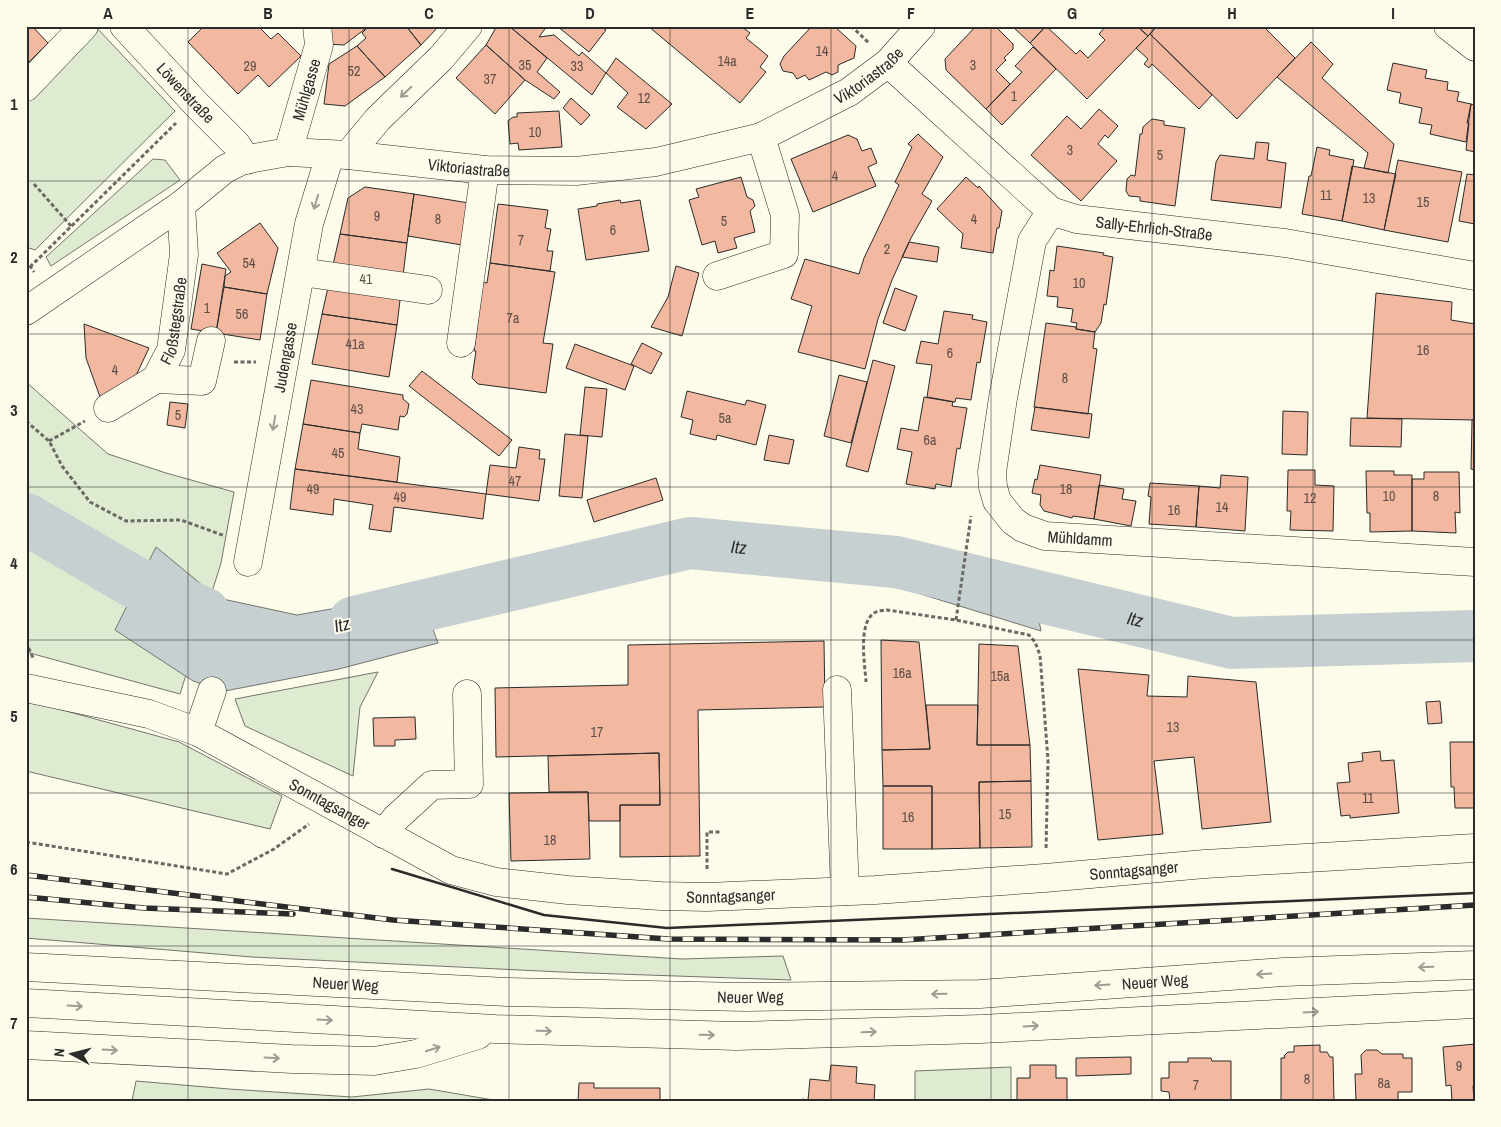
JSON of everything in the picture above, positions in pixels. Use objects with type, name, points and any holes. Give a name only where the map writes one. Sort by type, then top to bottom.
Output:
[{"type":"main road","points":[[26,87],[84,26]]},
{"type":"main road","name":"Löwenstraße","points":[[124,26],[236,144],[247,160]]},
{"type":"main road","name":"Mühlgasse","points":[[288,152],[319,45],[318,26]]},
{"type":"main road","name":"Judengasse","points":[[250,553],[309,224],[339,155],[441,58],[468,26]]},
{"type":"main road","name":"Viktoriastraße","points":[[26,311],[181,205],[225,169],[247,160],[288,152],[339,155],[485,170],[576,171],[656,162],[761,137],[849,92],[888,63],[921,26]]},
{"type":"main road","points":[[1448,26],[1475,47]]},
{"type":"main road","name":"Sally-Ehrlich-Straße","points":[[888,63],[1051,211],[1076,219],[1285,243],[1475,276]]},
{"type":"main road","points":[[718,276],[784,254],[785,215],[761,137]]},
{"type":"main road","points":[[461,343],[485,170]]},
{"type":"main road","name":"Floßstegstraße","points":[[108,408],[156,379],[171,350],[184,254],[181,205]]},
{"type":"main road","name":"Mühldamm","points":[[1051,211],[1032,241],[1003,398],[992,472],[993,487],[998,501],[1013,521],[1028,531],[1045,536],[1475,562]]},
{"type":"main road","points":[[301,272],[428,290]]},
{"type":"main road","points":[[156,379],[202,381],[211,341]]},
{"type":"main road","name":"Sonntagsanger","points":[[26,688],[149,714],[198,732],[335,805],[383,834],[450,870],[496,882],[568,890],[707,897],[845,891],[1045,878],[1205,864],[1475,848]]},
{"type":"main road","points":[[836,690],[845,891]]},
{"type":"main road","points":[[198,732],[212,691]]},
{"type":"main road","points":[[383,834],[396,818],[432,785],[469,784],[467,694]]},
{"type":"main road","name":"Neuer Weg","points":[[26,967],[507,992],[745,997],[980,994],[1284,972],[1475,965]]},
{"type":"main road","points":[[26,1003],[496,1029],[746,1035],[981,1029],[1475,1004]]},
{"type":"main road","points":[[26,1045],[374,1061],[416,1054],[496,1029]]},
{"type":"path","points":[[26,260],[30,266],[196,104]]},
{"type":"path","points":[[34,184],[71,226]]},
{"type":"path","points":[[239,362],[248,362]]},
{"type":"path","points":[[48,441],[108,408]]},
{"type":"path","points":[[26,421],[48,441],[62,466],[90,502],[126,522],[181,520],[250,553]]},
{"type":"path","points":[[956,620],[969,530]]},
{"type":"path","points":[[866,683],[864,634],[866,620],[876,611],[888,610],[956,620],[1029,634],[1036,642],[1040,655],[1048,760],[1045,878]]},
{"type":"path","points":[[26,842],[227,874],[274,850],[335,805]]},
{"type":"path","points":[[707,897],[707,832],[720,832]]},
{"type":"green space","points":[[95,26],[175,111],[35,250],[26,247],[26,94]]},
{"type":"green space","points":[[153,159],[165,160],[180,180],[51,266],[46,257]]},
{"type":"green space","points":[[26,382],[108,454],[234,492],[221,563],[180,694],[26,652]]},
{"type":"green space","points":[[378,672],[360,707],[353,776],[245,726],[235,699]]},
{"type":"green space","points":[[26,700],[179,742],[282,796],[270,829],[26,771]]},
{"type":"green space","points":[[26,918],[682,959],[783,956],[791,980],[561,972],[252,957],[26,938]]},
{"type":"green space","points":[[1011,1067],[1011,1101],[915,1101],[915,1071]]},
{"type":"green space","points":[[136,1081],[352,1097],[429,1089],[499,1101],[132,1101]]},
{"type":"water","points":[[156,547],[218,598],[297,615],[331,609],[422,599],[438,643],[339,669],[225,691],[193,681],[115,630]]},
{"type":"water","points":[[929,549],[1030,574],[1041,631],[914,592]]},
{"type":"building","points":[[26,26],[32,26],[48,43],[26,65]]},
{"type":"building","points":[[204,26],[258,26],[271,39],[278,33],[301,56],[269,87],[258,75],[238,94],[188,42]]},
{"type":"building","points":[[322,26],[369,26],[344,45],[326,44]]},
{"type":"building","points":[[369,26],[377,26],[379,28],[381,26],[406,26],[421,45],[385,77],[357,46],[366,38],[362,33]]},
{"type":"building","points":[[406,26],[439,26],[421,45]]},
{"type":"building","points":[[497,26],[509,26],[547,58],[537,72],[560,92],[554,99],[525,80],[486,45]]},
{"type":"building","points":[[509,26],[547,26],[539,37],[554,35],[579,56],[582,52],[606,73],[592,95]]},
{"type":"building","points":[[557,26],[600,26],[606,30],[589,52]]},
{"type":"building","points":[[648,26],[741,26],[750,33],[746,38],[768,56],[760,67],[766,72],[740,103]]},
{"type":"building","points":[[812,26],[834,26],[856,46],[854,58],[838,65],[838,72],[832,75],[826,72],[809,80],[805,75],[797,79],[793,73],[783,71],[780,64],[784,56]]},
{"type":"building","points":[[976,26],[995,26],[1013,44],[1013,49],[1004,58],[1006,60],[996,70],[1010,84],[986,109],[946,70],[945,59]]},
{"type":"building","points":[[1012,26],[1046,26],[1030,43]]},
{"type":"building","points":[[1046,26],[1076,54],[1080,50],[1088,58],[1105,40],[1099,34],[1106,26],[1137,26],[1148,36],[1087,99],[1030,43]]},
{"type":"building","points":[[1137,26],[1157,26],[1148,36]]},
{"type":"building","points":[[1157,26],[1263,26],[1295,58],[1237,119],[1150,34]]},
{"type":"building","points":[[1150,34],[1212,95],[1199,109],[1152,64],[1149,68],[1144,64],[1148,59],[1136,48]]},
{"type":"building","points":[[1311,42],[1333,64],[1322,78],[1394,144],[1388,173],[1364,168],[1368,153],[1277,77]]},
{"type":"building","points":[[486,45],[525,80],[495,114],[456,78]]},
{"type":"building","points":[[357,46],[385,77],[345,106],[324,104],[329,64]]},
{"type":"building","points":[[1033,47],[1056,69],[1002,125],[986,109],[1022,72],[1015,66]]},
{"type":"building","points":[[616,58],[672,104],[646,129],[617,107],[628,93],[606,73]]},
{"type":"building","points":[[1393,63],[1427,70],[1425,78],[1448,82],[1447,90],[1459,92],[1457,101],[1471,104],[1466,142],[1430,134],[1432,125],[1419,123],[1422,108],[1399,103],[1401,93],[1387,90]]},
{"type":"building","points":[[571,98],[590,115],[581,125],[563,108]]},
{"type":"building","points":[[1471,104],[1475,105],[1475,152],[1466,150],[1469,123],[1467,123]]},
{"type":"building","points":[[1099,109],[1118,126],[1108,138],[1105,135],[1098,144],[1117,161],[1081,201],[1031,155],[1067,116],[1081,129]]},
{"type":"building","points":[[559,111],[562,147],[519,150],[518,143],[510,144],[508,121],[513,117],[517,117],[517,113]]},
{"type":"building","points":[[1152,119],[1164,121],[1164,125],[1185,128],[1175,206],[1140,201],[1140,197],[1129,196],[1126,191],[1127,179],[1131,175],[1135,176],[1140,134],[1142,134],[1143,127]]},
{"type":"building","points":[[918,134],[943,157],[922,194],[932,201],[911,238],[892,280],[878,319],[865,369],[798,352],[812,306],[791,299],[805,259],[859,274],[864,258],[899,185],[895,182],[912,147],[908,144]]},
{"type":"building","points":[[848,135],[857,139],[862,151],[871,148],[877,163],[868,167],[876,186],[813,212],[791,159]]},
{"type":"building","points":[[1256,142],[1269,143],[1267,160],[1286,163],[1281,208],[1211,200],[1216,162],[1220,155],[1254,159]]},
{"type":"building","points":[[1317,147],[1330,150],[1329,155],[1354,160],[1342,221],[1302,214]]},
{"type":"building","points":[[1398,160],[1462,172],[1448,242],[1384,230]]},
{"type":"building","points":[[1352,166],[1396,174],[1384,230],[1342,221]]},
{"type":"building","points":[[1467,174],[1475,175],[1475,224],[1459,221]]},
{"type":"building","points":[[741,177],[747,197],[753,200],[755,206],[750,211],[755,232],[734,238],[737,248],[718,253],[715,241],[702,245],[689,200],[699,197],[696,189]]},
{"type":"building","points":[[966,177],[978,188],[979,186],[1002,211],[993,253],[961,248],[963,234],[937,209]]},
{"type":"building","points":[[365,187],[414,194],[407,243],[340,234],[348,198]]},
{"type":"building","points":[[414,194],[469,203],[462,245],[408,236]]},
{"type":"building","points":[[620,200],[621,203],[640,200],[649,251],[586,260],[578,209]]},
{"type":"building","points":[[498,204],[548,210],[545,228],[551,229],[547,251],[553,251],[550,271],[490,263]]},
{"type":"building","points":[[260,223],[278,248],[267,294],[224,287],[225,276],[231,272],[217,253]]},
{"type":"building","points":[[340,234],[407,243],[397,325],[322,314]]},
{"type":"building","points":[[909,242],[939,247],[937,262],[902,257]]},
{"type":"building","points":[[1057,246],[1104,253],[1103,255],[1113,257],[1106,305],[1104,304],[1101,323],[1095,332],[1076,329],[1077,323],[1071,322],[1073,309],[1057,307],[1058,297],[1047,296],[1050,270],[1054,271]]},
{"type":"building","points":[[490,263],[555,272],[543,343],[553,344],[546,393],[478,384],[472,378],[483,282],[487,283]]},
{"type":"building","points":[[202,264],[226,269],[216,333],[191,329]]},
{"type":"building","points":[[676,266],[699,273],[682,336],[651,327],[668,297]]},
{"type":"building","points":[[224,287],[267,294],[260,340],[216,333]]},
{"type":"building","points":[[895,288],[917,296],[905,331],[883,323]]},
{"type":"building","points":[[1376,293],[1452,302],[1451,320],[1475,324],[1475,420],[1367,418]]},
{"type":"building","points":[[944,311],[973,315],[972,319],[987,322],[980,363],[977,362],[971,400],[956,398],[955,402],[927,397],[932,365],[916,363],[921,341],[938,344]]},
{"type":"building","points":[[322,314],[397,325],[389,377],[312,364]]},
{"type":"building","points":[[1046,323],[1095,332],[1093,348],[1097,349],[1088,414],[1034,407]]},
{"type":"building","points":[[84,324],[149,348],[133,382],[109,400],[100,397],[86,358]]},
{"type":"building","points":[[642,343],[662,353],[651,374],[631,364]]},
{"type":"building","points":[[575,344],[634,366],[625,390],[566,368]]},
{"type":"building","points":[[873,360],[895,366],[868,472],[846,466]]},
{"type":"building","points":[[422,371],[512,440],[499,456],[409,386]]},
{"type":"building","points":[[839,375],[867,382],[851,443],[824,436]]},
{"type":"building","points":[[311,380],[403,395],[403,399],[409,404],[407,414],[404,417],[400,416],[398,430],[362,424],[360,433],[303,424]]},
{"type":"building","points":[[585,387],[607,389],[602,437],[580,435]]},
{"type":"building","points":[[687,391],[745,405],[747,400],[766,405],[756,445],[717,435],[716,440],[690,434],[693,420],[681,417]]},
{"type":"building","points":[[924,397],[953,402],[952,406],[967,408],[960,449],[957,448],[951,487],[936,484],[935,489],[906,484],[912,452],[897,449],[901,428],[918,431]]},
{"type":"building","points":[[170,402],[188,404],[185,428],[167,425]]},
{"type":"building","points":[[1035,407],[1092,414],[1089,438],[1031,430]]},
{"type":"building","points":[[1283,411],[1308,412],[1307,455],[1282,454]]},
{"type":"building","points":[[1351,418],[1402,419],[1401,447],[1350,446]]},
{"type":"building","points":[[1472,420],[1475,420],[1475,470],[1471,469]]},
{"type":"building","points":[[303,424],[360,433],[358,449],[400,457],[397,482],[295,469]]},
{"type":"building","points":[[565,434],[588,436],[582,498],[559,496]]},
{"type":"building","points":[[769,435],[794,440],[789,464],[764,460]]},
{"type":"building","points":[[519,447],[540,450],[539,459],[545,459],[539,501],[486,494],[490,465],[516,468]]},
{"type":"building","points":[[1040,465],[1101,475],[1094,519],[1073,516],[1072,518],[1044,511],[1040,505],[1041,495],[1032,493]]},
{"type":"building","points":[[295,469],[486,494],[483,519],[394,507],[391,532],[369,529],[373,505],[334,499],[333,515],[290,509]]},
{"type":"building","points":[[1288,470],[1315,470],[1315,485],[1334,486],[1333,531],[1290,530],[1291,511],[1287,511]]},
{"type":"building","points":[[1366,471],[1394,471],[1394,475],[1412,475],[1412,531],[1370,532],[1370,513],[1367,513]]},
{"type":"building","points":[[1424,472],[1459,472],[1460,513],[1455,512],[1456,533],[1412,531],[1412,479],[1424,479]]},
{"type":"building","points":[[1221,475],[1248,477],[1245,531],[1196,527],[1199,486],[1220,488]]},
{"type":"building","points":[[656,478],[663,500],[594,522],[587,500]]},
{"type":"building","points":[[1150,483],[1199,486],[1196,527],[1149,524],[1151,497],[1148,496]]},
{"type":"building","points":[[1099,485],[1124,489],[1122,499],[1136,501],[1131,526],[1094,519]]},
{"type":"building","points":[[881,640],[919,642],[930,749],[882,750]]},
{"type":"building","points":[[824,641],[825,707],[698,710],[700,856],[620,857],[620,805],[660,805],[659,753],[496,757],[495,688],[628,685],[628,645]]},
{"type":"building","points":[[979,644],[1018,646],[1030,745],[977,745]]},
{"type":"building","points":[[1078,669],[1149,675],[1147,696],[1187,697],[1188,676],[1256,682],[1271,822],[1202,829],[1194,757],[1154,761],[1163,834],[1098,840]]},
{"type":"building","points":[[1440,701],[1442,723],[1428,724],[1426,702]]},
{"type":"building","points":[[926,705],[978,705],[977,745],[1030,745],[1031,781],[979,782],[980,848],[932,849],[932,786],[883,786],[882,750],[930,749]]},
{"type":"building","points":[[415,717],[416,739],[395,740],[395,746],[374,746],[373,718]]},
{"type":"building","points":[[1450,742],[1475,742],[1475,808],[1455,808],[1454,787],[1451,787]]},
{"type":"building","points":[[1380,751],[1381,761],[1394,760],[1399,813],[1350,818],[1350,815],[1341,816],[1337,783],[1350,782],[1348,763],[1363,761],[1362,753]]},
{"type":"building","points":[[659,753],[660,805],[620,805],[620,821],[589,821],[588,792],[549,792],[548,756]]},
{"type":"building","points":[[1031,781],[1032,847],[980,848],[979,782]]},
{"type":"building","points":[[883,786],[932,786],[932,849],[883,849]]},
{"type":"building","points":[[588,792],[590,859],[511,861],[509,793]]},
{"type":"building","points":[[1475,1044],[1474,1101],[1452,1101],[1451,1085],[1446,1086],[1443,1047]]},
{"type":"building","points":[[1320,1045],[1320,1052],[1327,1052],[1330,1057],[1333,1057],[1334,1101],[1281,1101],[1281,1058],[1285,1058],[1284,1056],[1288,1052],[1294,1052],[1294,1046]]},
{"type":"building","points":[[1366,1050],[1377,1050],[1382,1054],[1403,1054],[1403,1058],[1412,1058],[1412,1092],[1398,1092],[1398,1100],[1356,1101],[1355,1074],[1362,1074],[1361,1055]]},
{"type":"building","points":[[1131,1057],[1131,1074],[1076,1076],[1076,1058]]},
{"type":"building","points":[[1188,1058],[1211,1058],[1212,1061],[1231,1061],[1231,1101],[1170,1101],[1169,1092],[1161,1091],[1161,1078],[1169,1078],[1169,1062],[1188,1062]]},
{"type":"building","points":[[831,1065],[857,1067],[856,1083],[875,1085],[874,1101],[802,1101],[802,1099],[808,1100],[810,1079],[829,1081]]},
{"type":"building","points":[[1030,1065],[1056,1065],[1056,1078],[1067,1078],[1067,1101],[1017,1101],[1017,1078],[1030,1078]]},
{"type":"building","points":[[579,1083],[594,1083],[594,1088],[660,1088],[660,1101],[578,1101]]},
{"type":"waterway","name":"Itz","points":[[26,519],[134,582],[204,613]]},
{"type":"waterway","name":"Itz","points":[[354,622],[690,543],[896,562],[1232,643],[1475,636]]},
{"type":"railway","points":[[26,875],[393,920],[668,939],[903,940],[1475,905]]},
{"type":"railway","points":[[26,897],[144,908],[293,914]]},
{"type":"wall","points":[[392,869],[544,915],[667,928],[1475,893]]}]
